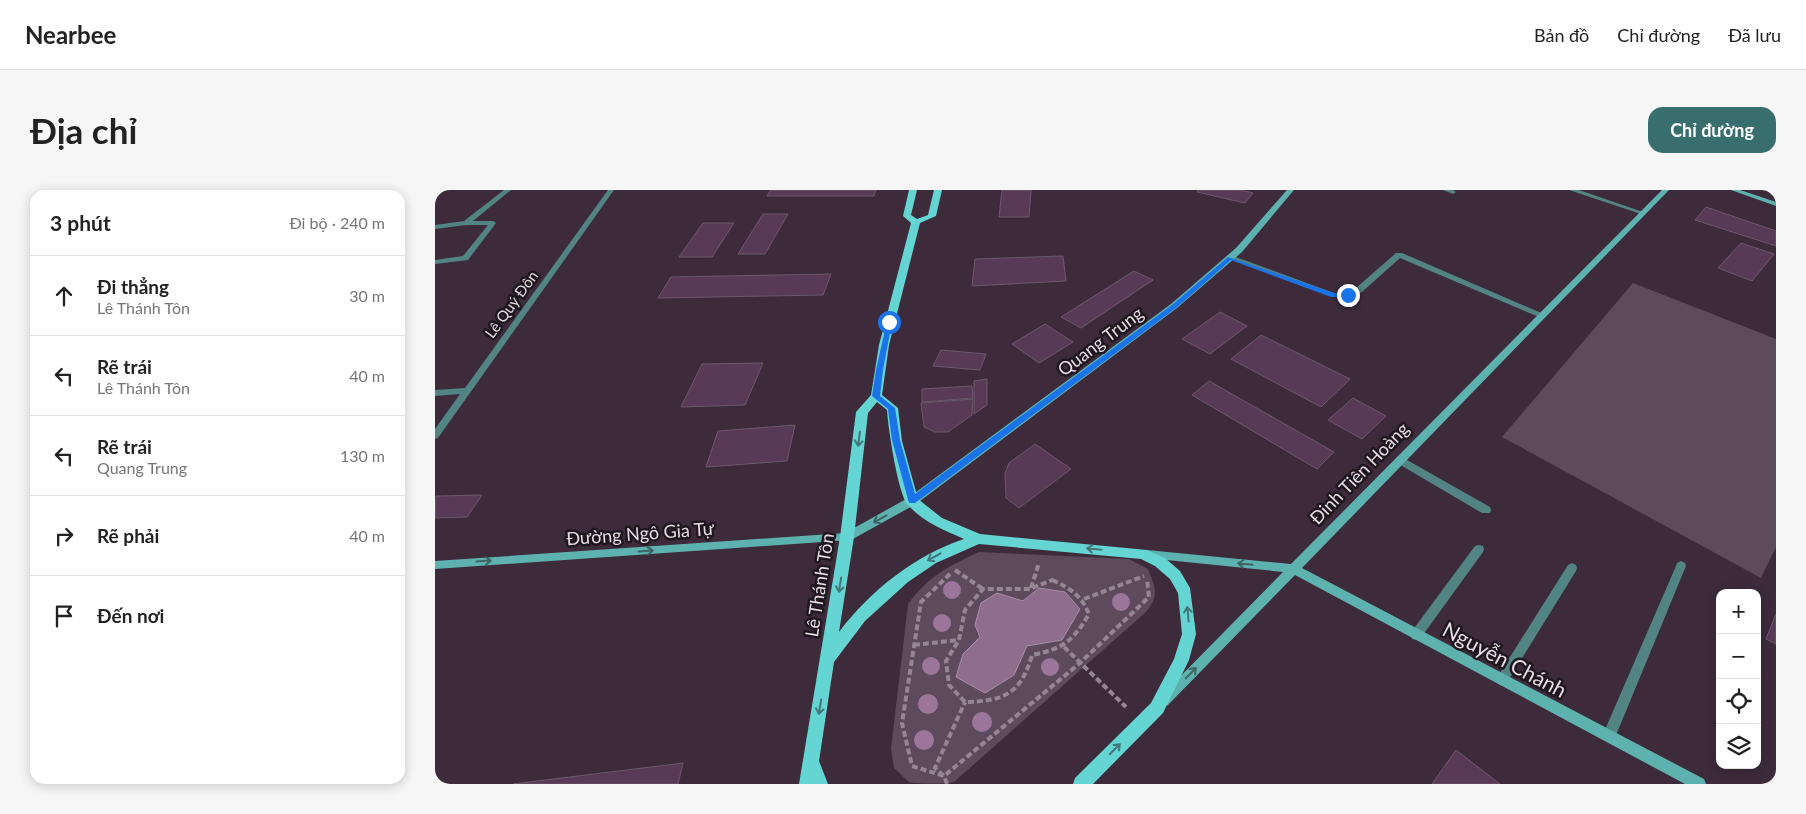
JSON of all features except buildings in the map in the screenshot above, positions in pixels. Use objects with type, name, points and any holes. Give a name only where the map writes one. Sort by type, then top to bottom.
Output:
[{"type":"main road","points":[[913,190],[907,216],[916,222],[932,216],[938,190]]},
{"type":"main road","name":"Lê Thánh Tôn","points":[[807,784],[847,537],[862,412],[876,396],[884,345],[916,222]]},
{"type":"main road","points":[[876,396],[892,408],[896,440],[912,501],[937,522],[979,539],[1142,554],[1160,562],[1175,575],[1185,592],[1189,634],[1181,660],[1157,708]]},
{"type":"main road","points":[[828,658],[863,613],[894,586],[938,554],[979,539]]},
{"type":"main road","name":"Đinh Tiên Hoàng","points":[[1081,784],[1157,708]]},
{"type":"main road","points":[[811,760],[821,784]]},
{"type":"street","points":[[466,223],[508,190]]},
{"type":"street","name":"Lê Quý Đôn","points":[[435,436],[611,190]]},
{"type":"street","name":"Quang Trung","points":[[847,537],[912,501],[1174,306],[1230,258],[1291,190]]},
{"type":"street","points":[[1572,190],[1643,213]]},
{"type":"street","name":"Đinh Tiên Hoàng","points":[[1157,708],[1666,190]]},
{"type":"street","points":[[1734,190],[1776,204]]},
{"type":"street","points":[[435,227],[466,223],[493,223],[465,258],[435,262]]},
{"type":"street","points":[[1230,258],[1333,295],[1348,295],[1359,290],[1399,255],[1543,316]]},
{"type":"street","points":[[435,393],[466,391]]},
{"type":"street","points":[[1400,460],[1486,510]]},
{"type":"street","name":"Đường Ngô Gia Tự","points":[[435,565],[847,537]]},
{"type":"street","points":[[1416,635],[1479,550]]},
{"type":"street","points":[[1142,554],[1293,569]]},
{"type":"street","points":[[1609,736],[1681,566]]},
{"type":"street","points":[[1502,680],[1572,568]]},
{"type":"street","name":"Nguyễn Chánh","points":[[1293,569],[1699,784]]},
{"type":"path","points":[[1032,558],[1041,558]]},
{"type":"path","points":[[944,776],[913,766],[902,723],[921,602],[954,570],[962,566]]},
{"type":"path","points":[[954,570],[983,589],[1030,589],[1052,580],[1070,588],[1084,600],[1089,614],[1079,631],[1064,647],[1032,655],[1028,673],[1017,689],[999,699],[983,702],[965,702],[949,685],[946,661],[959,640],[965,610],[983,589]]},
{"type":"path","points":[[1140,571],[1147,575]]},
{"type":"path","points":[[1084,600],[1147,575]]},
{"type":"path","points":[[944,776],[1080,663],[1149,597],[1147,575]]},
{"type":"path","points":[[914,646],[959,640]]},
{"type":"path","points":[[1064,647],[1142,722]]},
{"type":"path","points":[[947,784],[944,776],[935,768],[965,702]]},
{"type":"shaded area","points":[[1633,283],[1776,339],[1776,547],[1761,578],[1502,437]]},
{"type":"shaded area","points":[[979,552],[1129,559],[1148,569],[1154,586],[1155,596],[1146,612],[954,782],[931,784],[909,782],[894,768],[891,749],[908,604],[924,586],[948,567]],"holes":[[[1039,588],[1065,592],[1080,609],[1062,640],[1027,646],[1014,675],[963,654],[980,637]]]},
{"type":"shaded area","points":[[1039,588],[1065,592],[1080,609],[1062,640],[1027,646],[1014,675],[985,693],[956,677],[963,654],[980,637],[975,625],[981,603],[997,593],[1023,601]]},
{"type":"route","points":[[889,322],[879,370],[876,396],[892,408],[896,440],[912,501],[1174,306],[1209,278],[1230,258],[1333,295],[1348,295]]}]
